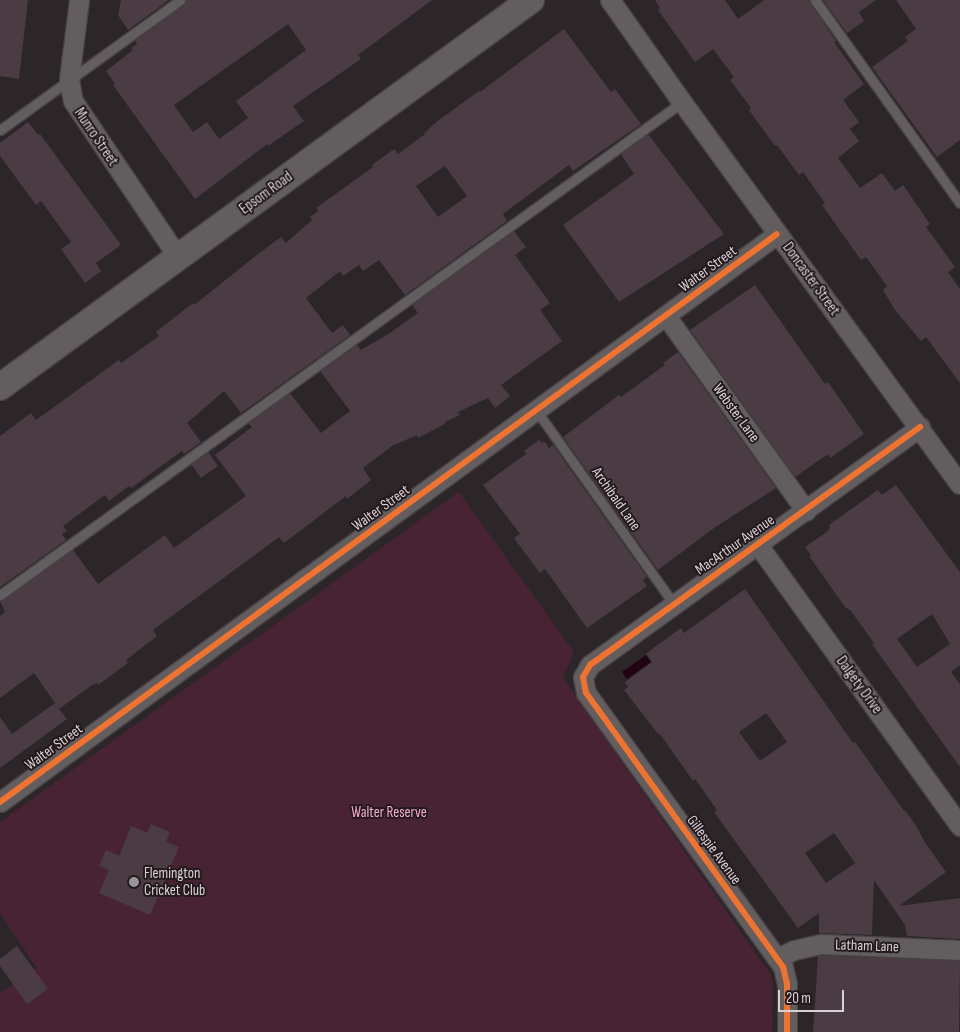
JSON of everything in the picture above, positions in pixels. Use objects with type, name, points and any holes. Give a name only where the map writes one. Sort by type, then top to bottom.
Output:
[{"type":"main road","name":"Epsom Road","points":[[0,387],[531,0]]},
{"type":"street","name":"Munro Street","points":[[80,0],[69,90],[79,113],[178,257]]},
{"type":"street","name":"Doncaster Street","points":[[610,0],[777,234],[960,484]]},
{"type":"street","name":"Walter Street","points":[[0,802],[777,234]]},
{"type":"street","name":"Webster Lane","points":[[666,316],[806,511]]},
{"type":"street","name":"MacArthur Avenue","points":[[586,693],[584,677],[590,665],[920,427]]},
{"type":"street","name":"Dalgety Drive","points":[[758,544],[960,826]]},
{"type":"street","name":"Gillespie Avenue","points":[[586,693],[777,958],[786,975],[787,1032]]},
{"type":"street","name":"Latham Lane","points":[[777,958],[794,950],[821,944],[960,950]]},
{"type":"lane","points":[[0,130],[180,0]]},
{"type":"lane","points":[[815,0],[960,202]]},
{"type":"lane","points":[[0,595],[682,102]]},
{"type":"lane","name":"Archibald Lane","points":[[536,410],[674,604]]},
{"type":"green space","name":"Walter Reserve","points":[[459,492],[574,652],[563,678],[771,975],[773,988],[772,1032],[0,1032],[0,993],[37,968],[0,914],[0,822]]},
{"type":"shaded area","points":[[646,655],[651,662],[627,679],[622,672]]},
{"type":"building","points":[[0,0],[28,0],[19,79],[0,76]]},
{"type":"building","points":[[121,0],[169,0],[128,30],[118,15]]},
{"type":"building","points":[[186,0],[432,0],[358,55],[361,59],[293,106],[304,121],[268,146],[267,144],[195,199],[113,85],[115,84],[106,71],[133,50],[131,48],[137,44],[135,40],[184,5]],"holes":[[[288,24],[306,50],[236,101],[248,118],[219,139],[207,122],[193,132],[174,105]]]},
{"type":"building","points":[[655,0],[725,0],[738,19],[764,0],[809,0],[836,41],[834,42],[864,84],[843,100],[859,122],[850,129],[859,141],[838,158],[860,188],[882,173],[895,191],[903,185],[930,224],[926,227],[955,267],[948,272],[960,289],[960,383],[926,337],[921,341],[895,310],[883,290],[887,286],[866,257],[861,260],[822,205],[825,203],[803,172],[799,175],[777,145],[775,146],[749,110],[751,108],[730,80],[734,77],[713,49],[695,62],[658,10],[660,8]]},
{"type":"building","points":[[823,0],[876,0],[859,12],[864,21],[847,33]]},
{"type":"building","points":[[896,0],[960,0],[960,140],[937,157],[872,67],[908,41],[905,37],[916,29]]},
{"type":"building","points":[[564,29],[611,92],[615,89],[641,124],[573,171],[569,165],[503,214],[507,221],[405,295],[379,260],[363,271],[359,265],[343,276],[340,271],[306,298],[332,333],[343,325],[350,335],[241,413],[224,391],[187,423],[201,442],[184,454],[182,451],[131,488],[129,486],[109,501],[105,495],[63,526],[67,531],[62,534],[66,540],[0,587],[0,436],[31,413],[36,420],[119,360],[121,363],[159,336],[156,332],[281,237],[286,243],[312,220],[310,217],[318,211],[316,208],[373,167],[372,165],[394,149],[398,154],[425,134],[439,120]],"holes":[[[445,166],[467,196],[438,217],[416,186]]]},
{"type":"building","points":[[28,122],[38,135],[40,134],[121,245],[96,263],[101,271],[85,283],[61,249],[71,242],[41,201],[36,205],[0,156],[0,143]]},
{"type":"building","points":[[648,134],[724,234],[619,302],[563,225],[634,174],[621,154]]},
{"type":"building","points":[[514,231],[526,247],[515,255],[550,303],[540,310],[562,341],[501,385],[510,396],[495,408],[488,398],[458,412],[460,415],[418,438],[417,435],[392,446],[363,468],[371,480],[347,499],[346,496],[284,543],[279,537],[153,630],[157,636],[126,660],[128,663],[98,685],[97,683],[92,685],[59,709],[67,719],[0,768],[0,717],[12,734],[55,703],[34,673],[0,698],[0,616],[5,612],[0,601],[73,550],[98,584],[165,535],[174,548],[246,496],[215,455],[252,427],[248,423],[290,393],[321,433],[350,411],[320,371],[357,345],[361,350],[390,333],[418,313],[412,305]]},
{"type":"building","points":[[755,285],[825,384],[828,382],[864,434],[830,458],[828,454],[795,477],[690,330]]},
{"type":"building","points":[[678,352],[776,488],[714,528],[658,570],[563,437],[619,395],[621,397],[665,365],[663,363]]},
{"type":"building","points":[[539,440],[542,443],[544,441],[549,448],[553,445],[647,577],[643,580],[647,586],[587,628],[545,569],[540,573],[514,538],[520,534],[483,485],[526,454],[524,451]]},
{"type":"building","points":[[208,452],[218,466],[201,478],[191,464]]},
{"type":"building","points":[[896,485],[960,572],[960,665],[951,672],[960,684],[960,767],[872,644],[874,643],[851,611],[845,607],[809,556],[811,555],[805,547],[828,531],[829,525],[878,490],[882,495]],"holes":[[[932,614],[950,644],[917,667],[897,639]]]},
{"type":"building","points":[[745,589],[853,743],[855,742],[905,810],[946,872],[899,906],[960,898],[960,939],[907,936],[905,925],[874,880],[872,935],[819,933],[819,913],[798,928],[714,812],[717,810],[695,779],[693,781],[660,734],[624,690],[628,687],[625,682],[652,662],[646,654],[681,628],[684,633]],"holes":[[[766,713],[787,742],[760,761],[739,732]],[[834,833],[855,863],[826,883],[805,853]]]},
{"type":"building","name":"Flemington Cricket Club","points":[[151,824],[170,832],[166,842],[179,847],[150,915],[99,893],[109,870],[99,866],[106,850],[119,856],[131,826],[147,833]]},
{"type":"building","points":[[17,946],[48,989],[27,1004],[0,966],[0,959]]},
{"type":"building","points":[[818,956],[960,961],[959,1032],[813,1032]]},
{"type":"cycle path","points":[[0,802],[777,234]]},
{"type":"cycle path","points":[[787,1032],[787,984],[783,967],[586,693],[583,677],[590,665],[920,427]]},
{"type":"place","name":"Flemington Cricket Club","points":[[134,882]]}]
